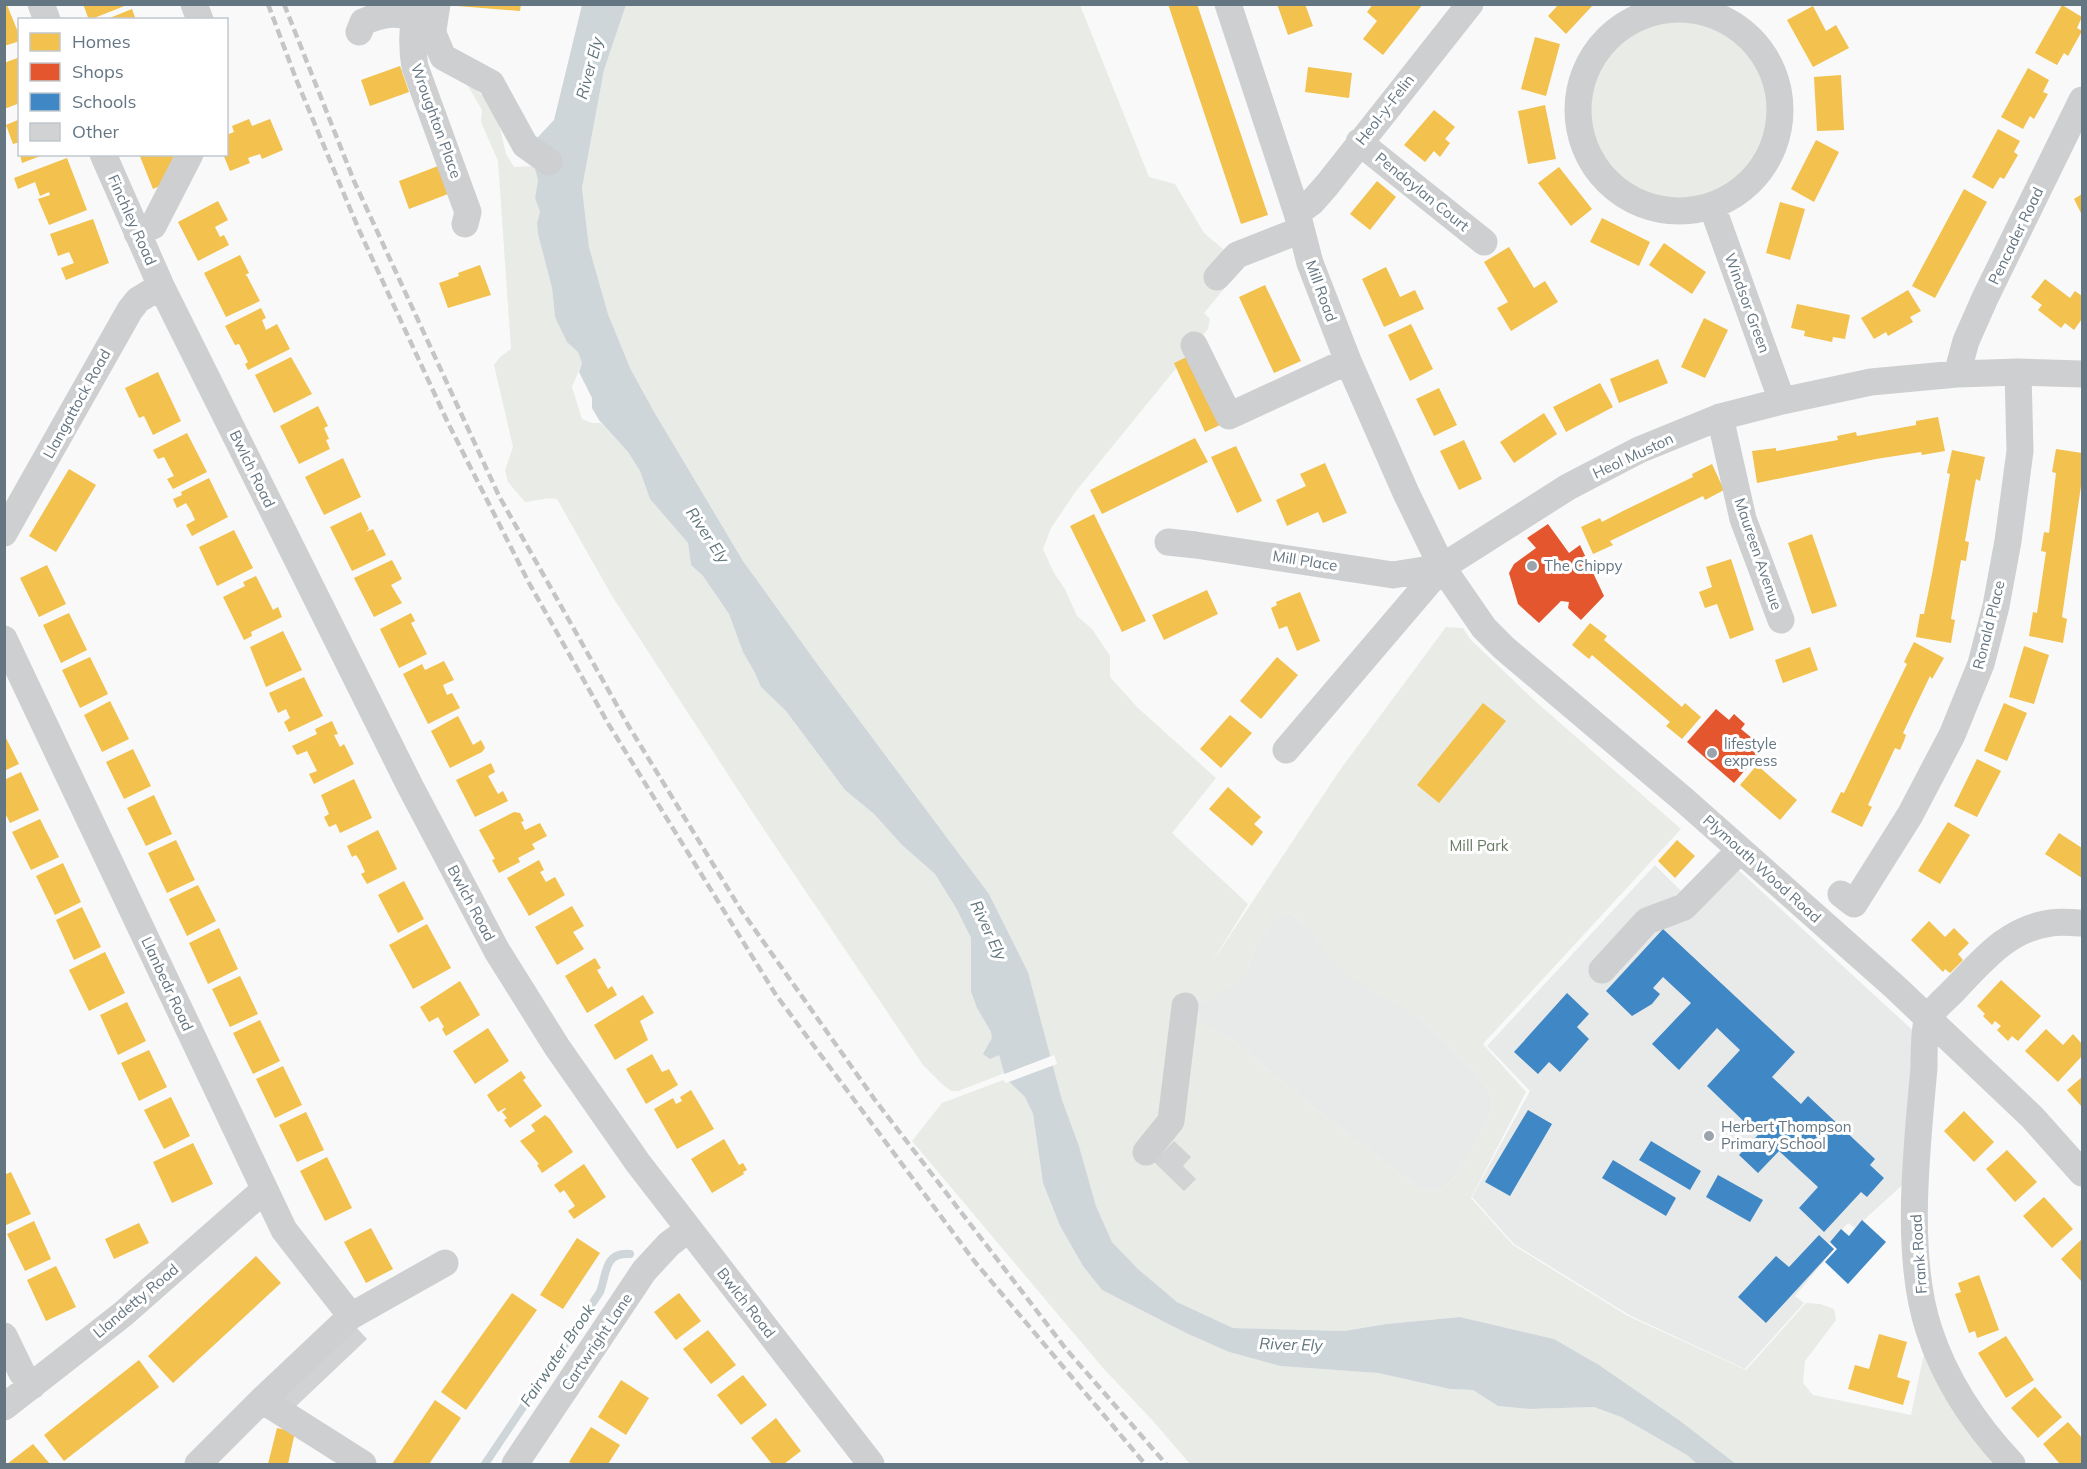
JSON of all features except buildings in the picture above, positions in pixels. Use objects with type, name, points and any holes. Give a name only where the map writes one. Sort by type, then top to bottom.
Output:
[{"type":"street","name":"Mill Road","points":[[1228,4],[1299,221],[1310,263],[1348,361],[1406,493],[1442,567]]},
{"type":"street","name":"Heol-y-Felin","points":[[1217,278],[1237,255],[1299,221],[1470,4]]},
{"type":"street","points":[[359,32],[363,22],[391,12],[422,8],[443,57],[491,83],[525,145],[549,162]]},
{"type":"street","name":"Wroughton Place","points":[[422,8],[412,51],[415,67],[468,212],[465,224]]},
{"type":"street","points":[[1664,9],[1692,9],[1718,16],[1741,30],[1760,50],[1773,73],[1780,100],[1779,127],[1771,152],[1756,175],[1743,188],[1712,206],[1681,211],[1649,207],[1620,193],[1597,170],[1582,142],[1577,110],[1582,78],[1597,50],[1616,30],[1639,16],[1664,9]]},
{"type":"street","name":"Pencader Road","points":[[1957,374],[1966,341],[1985,298],[2079,114]]},
{"type":"street","name":"Pendoylan Court","points":[[1359,142],[1484,242]]},
{"type":"street","name":"Finchley Road","points":[[104,156],[161,286]]},
{"type":"street","points":[[137,233],[153,226],[189,156]]},
{"type":"street","name":"Windsor Green","points":[[1712,206],[1782,401]]},
{"type":"street","name":"Llangattock Road","points":[[4,533],[130,310],[138,300],[161,286]]},
{"type":"street","name":"Bwlch Road","points":[[161,286],[410,786],[497,951],[557,1047],[638,1163],[871,1464]]},
{"type":"street","points":[[1194,345],[1229,417],[1348,361]]},
{"type":"street","name":"Heol Muston","points":[[1286,750],[1442,567],[1568,487],[1639,450],[1720,417],[1871,382],[1957,374],[2018,372],[2082,374]]},
{"type":"street","name":"Ronald Place","points":[[1841,894],[1854,904],[1910,815],[1952,735],[1981,664],[1996,606],[2008,541],[2020,451],[2018,372]]},
{"type":"street","name":"Maureen Avenue","points":[[1720,417],[1743,519],[1781,620]]},
{"type":"street","name":"Mill Place","points":[[1168,542],[1393,575],[1442,567]]},
{"type":"street","name":"Plymouth Wood Road","points":[[1442,567],[1484,628],[1504,648],[1684,800],[1928,1018],[2032,1117],[2082,1173]]},
{"type":"street","name":"Llanbedr Road","points":[[4,639],[284,1230],[346,1310]]},
{"type":"street","points":[[1602,970],[1647,921],[1684,907],[1740,850]]},
{"type":"street","points":[[1928,1018],[2001,943],[2023,930],[2051,922],[2082,923]]},
{"type":"street","points":[[1146,1152],[1171,1121],[1185,1006]]},
{"type":"street","name":"Frank Road","points":[[1928,1018],[1916,1167],[1916,1229],[1922,1302],[1929,1330],[1959,1396],[1977,1425],[2012,1464]]},
{"type":"street","name":"Llandetty Road","points":[[4,1407],[123,1314],[264,1190]]},
{"type":"street","name":"Cartwright Lane","points":[[515,1464],[644,1271],[669,1244],[689,1229]]},
{"type":"street","points":[[198,1464],[346,1310],[445,1263]]},
{"type":"street","points":[[4,1336],[22,1373],[32,1386]]},
{"type":"street","points":[[262,1400],[363,1464]]},
{"type":"shaded area","name":"Herbert Thompson Primary School","points":[[1721,854],[1920,1037],[1908,1180],[1855,1228],[1848,1223],[1829,1243],[1834,1249],[1795,1296],[1804,1303],[1745,1369],[1629,1315],[1514,1244],[1472,1197],[1530,1091],[1487,1046],[1655,865],[1683,893]]},
{"type":"shaded area","points":[[1291,913],[1314,932],[1333,961],[1419,1018],[1449,1045],[1476,1073],[1493,1099],[1490,1117],[1457,1175],[1446,1186],[1431,1192],[1416,1186],[1312,1106],[1231,1039],[1199,1023],[1198,1004],[1216,997],[1247,972],[1254,950],[1275,916]]},
{"type":"green space","name":"Mill Park","points":[[626,5],[1080,5],[1149,177],[1175,184],[1204,233],[1243,266],[1204,313],[1210,319],[1208,329],[1076,491],[1051,528],[1043,549],[1077,616],[1092,629],[1110,656],[1110,677],[1138,708],[1216,778],[1172,833],[1248,904],[1211,964],[1340,770],[1446,627],[1463,628],[1470,639],[1535,701],[1681,829],[1483,1044],[1526,1092],[1471,1198],[1513,1245],[1628,1316],[1746,1370],[1806,1303],[1820,1304],[1834,1309],[1836,1320],[1805,1361],[1803,1383],[1813,1395],[1911,1415],[1929,1330],[2012,1464],[1736,1464],[1679,1420],[1599,1365],[1554,1339],[1460,1317],[1386,1324],[1344,1331],[1233,1328],[1177,1302],[1138,1269],[1112,1242],[1096,1206],[1079,1146],[1062,1100],[1028,972],[989,894],[743,561],[630,368],[608,314],[589,247],[582,188],[604,70]],"holes":[[[1291,913],[1314,932],[1333,961],[1350,978],[1419,1018],[1449,1045],[1476,1073],[1493,1099],[1490,1117],[1457,1175],[1446,1186],[1431,1192],[1416,1186],[1312,1106],[1231,1039],[1205,1023],[1199,1023],[1198,1004],[1216,998],[1247,972],[1254,950],[1275,916]]]},
{"type":"green space","points":[[1680,21],[1714,28],[1730,36],[1743,47],[1754,60],[1762,76],[1769,110],[1762,144],[1754,160],[1743,173],[1730,184],[1714,192],[1680,199],[1646,192],[1630,184],[1617,173],[1606,160],[1598,144],[1591,110],[1598,76],[1606,60],[1617,47],[1630,36],[1646,28]]},
{"type":"green space","points":[[465,81],[489,101],[496,112],[506,154],[514,167],[535,166],[538,180],[535,198],[540,212],[537,223],[538,234],[552,288],[555,317],[578,351],[582,363],[572,387],[582,419],[592,423],[601,423],[628,452],[640,471],[650,499],[688,543],[691,565],[703,576],[729,614],[743,652],[761,687],[786,711],[845,790],[874,814],[902,845],[935,874],[971,938],[977,1008],[991,1032],[1005,1073],[958,1091],[951,1091],[923,1065],[755,816],[612,596],[557,499],[525,502],[508,482],[505,470],[513,447],[494,365],[511,349],[498,161],[481,122],[482,110]]},
{"type":"green space","points":[[1006,1079],[1025,1097],[1033,1114],[1043,1183],[1060,1226],[1083,1266],[1102,1290],[1229,1352],[1280,1366],[1378,1373],[1450,1389],[1473,1390],[1498,1406],[1530,1409],[1594,1407],[1621,1417],[1687,1455],[1697,1464],[1190,1464],[1103,1368],[912,1141],[942,1103]]},
{"type":"water","name":"River Ely","points":[[582,5],[626,5],[604,70],[582,188],[589,247],[608,314],[630,368],[743,561],[989,894],[1028,972],[1062,1100],[1079,1146],[1096,1206],[1112,1242],[1138,1269],[1177,1302],[1233,1328],[1344,1331],[1386,1324],[1460,1317],[1554,1339],[1599,1365],[1679,1420],[1736,1464],[1697,1464],[1687,1455],[1621,1417],[1594,1407],[1530,1409],[1498,1406],[1473,1390],[1450,1389],[1378,1373],[1280,1366],[1229,1352],[1102,1290],[1083,1266],[1060,1226],[1043,1183],[1033,1114],[1025,1097],[1006,1079],[999,1055],[990,1059],[983,1054],[992,1038],[991,1032],[977,1008],[971,991],[971,938],[956,908],[935,874],[902,845],[874,814],[845,790],[786,711],[761,687],[743,652],[729,614],[703,576],[691,565],[688,543],[650,499],[640,471],[628,452],[599,420],[592,408],[592,398],[579,372],[582,363],[578,352],[567,342],[555,317],[552,288],[538,234],[537,223],[540,212],[535,198],[538,180],[533,161],[538,137],[554,120]]},
{"type":"pier","points":[[1054,1055],[1057,1064],[1006,1083],[1003,1080],[1002,1075]]},
{"type":"waterway","name":"Fairwater Brook","points":[[485,1464],[600,1292],[611,1260],[615,1256],[630,1254]]},
{"type":"railway","points":[[268,4],[296,79],[359,230],[448,423],[529,583],[609,725],[776,995],[975,1262],[1145,1464]]},
{"type":"railway","points":[[284,4],[354,181],[499,496],[628,725],[741,910],[875,1100],[1066,1349],[1166,1464]]},
{"type":"place","name":"The Chippy","points":[[1532,566]]},
{"type":"place","name":"lifestyle express","points":[[1712,753]]},
{"type":"place","name":"Herbert Thompson Primary School","points":[[1709,1136]]}]
